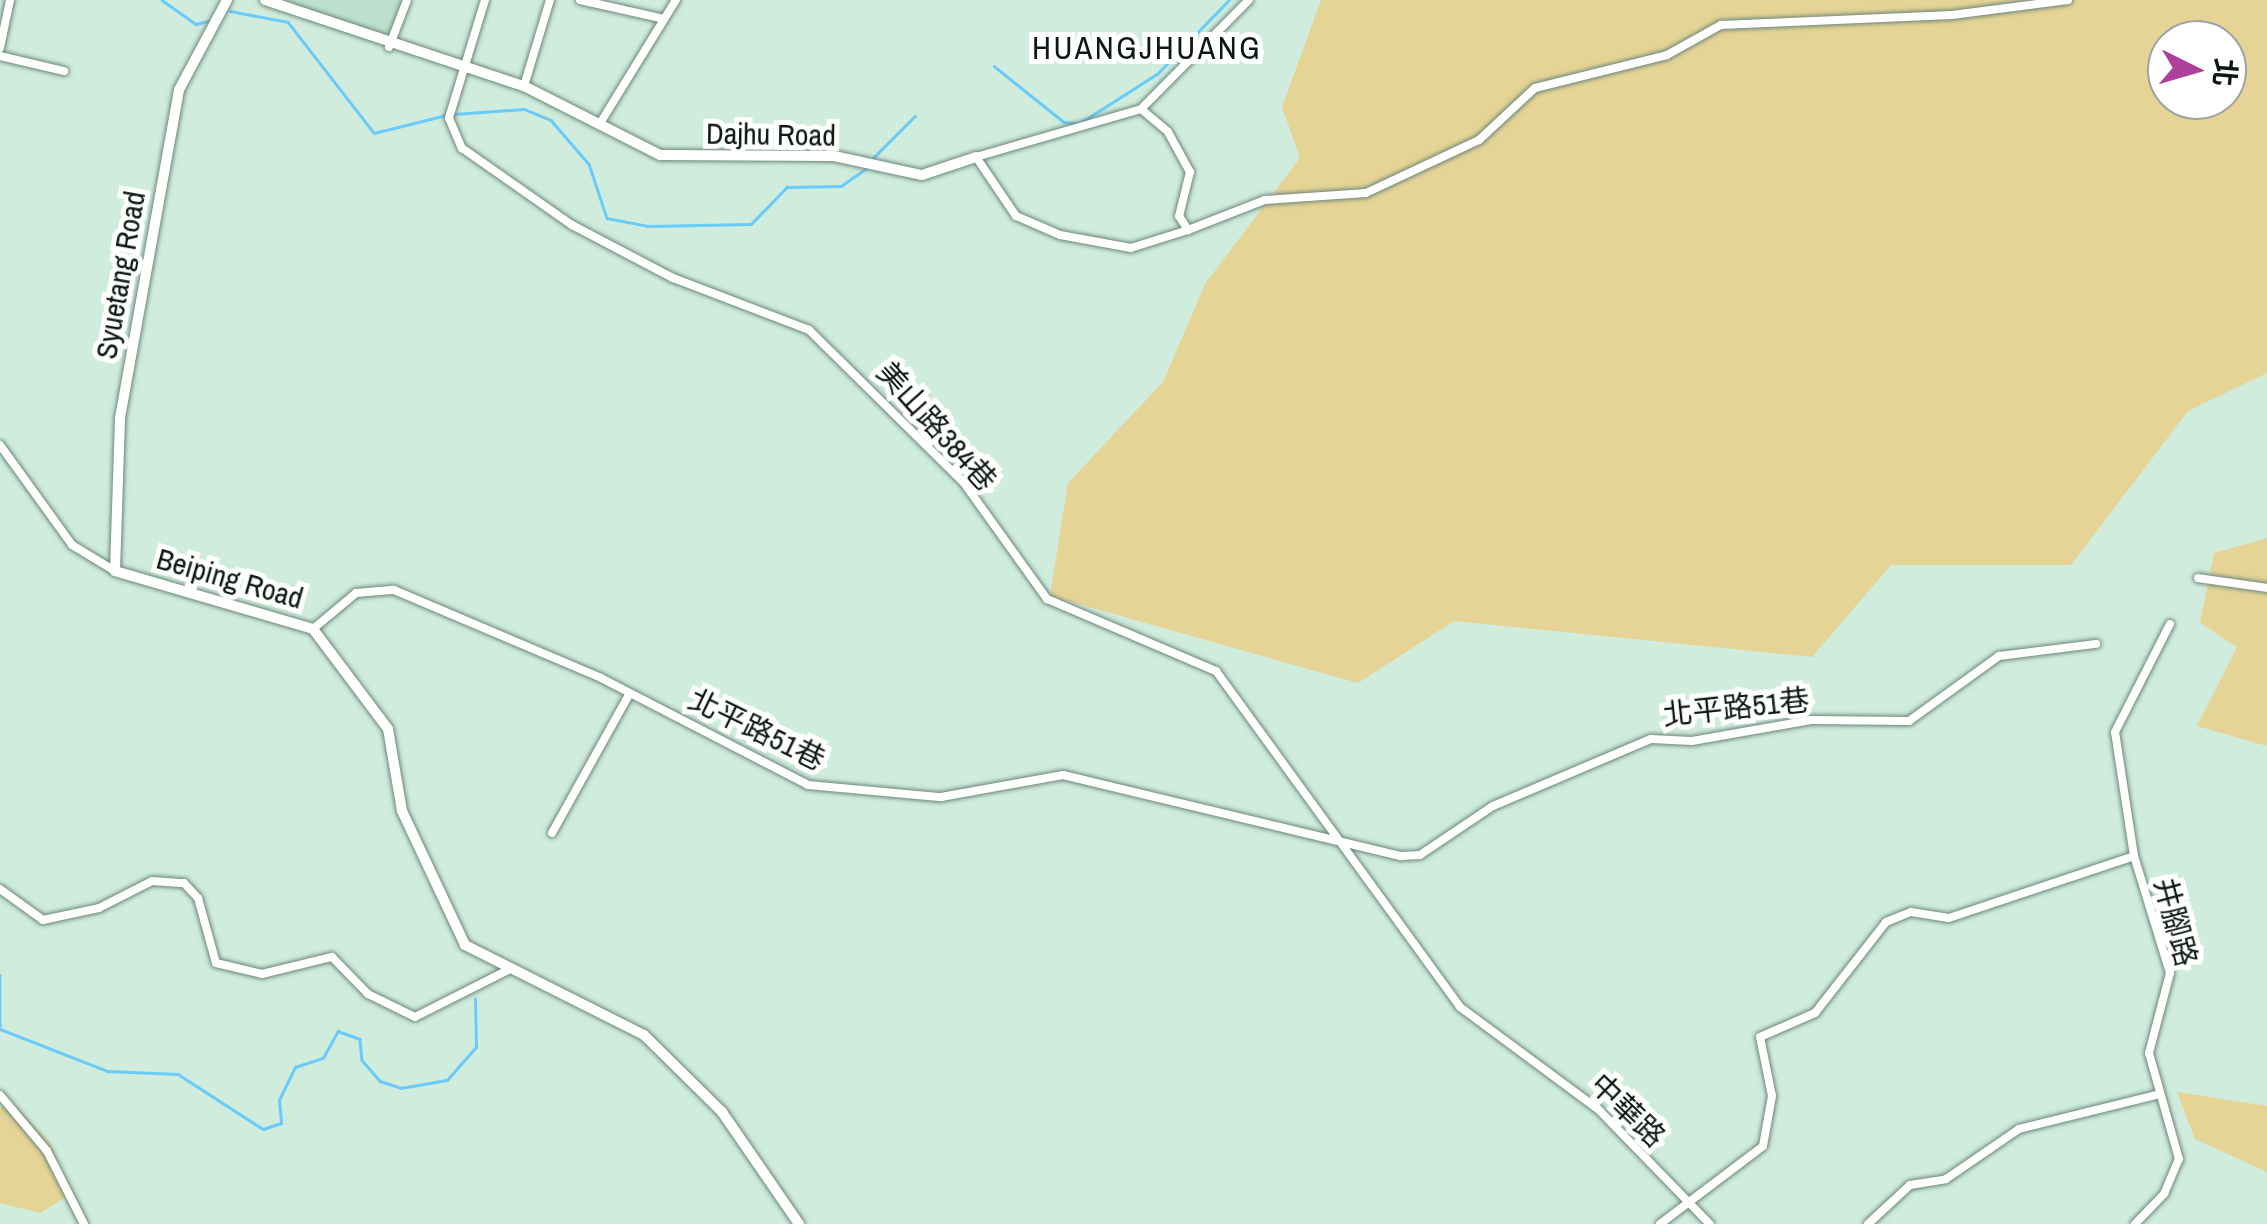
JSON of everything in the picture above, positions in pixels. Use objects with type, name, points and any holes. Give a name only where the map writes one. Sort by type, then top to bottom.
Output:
[{"type":"street","points":[[0,48],[10,0]]},
{"type":"street","name":"Syuetang Road","points":[[115,572],[120,419],[179,90],[227,0]]},
{"type":"street","name":"Dajhu Road","points":[[265,0],[467,73],[524,86],[599,125],[676,158],[861,163],[922,175],[1142,109],[1250,0]]},
{"type":"street","points":[[389,47],[407,0]]},
{"type":"street","points":[[467,73],[484,0]]},
{"type":"street","points":[[524,86],[550,0]]},
{"type":"street","points":[[580,0],[621,4],[664,19]]},
{"type":"street","points":[[599,125],[676,0]]},
{"type":"street","points":[[976,157],[1016,216],[1060,235],[1109,249],[1188,230],[1265,200],[1366,193],[1478,140],[1534,88],[1668,54],[1722,24],[1952,16],[2068,0]]},
{"type":"street","points":[[0,56],[64,71]]},
{"type":"street","name":"美山路384巷","points":[[467,73],[448,118],[462,148],[572,225],[673,278],[809,330],[839,353],[964,483],[1047,599],[1216,671],[1330,833]]},
{"type":"street","points":[[1142,109],[1168,132],[1190,172],[1179,216],[1188,230]]},
{"type":"street","name":"Beiping Road","points":[[0,445],[72,545],[115,572],[313,629],[388,730],[402,811],[452,926],[465,945],[644,1036],[722,1112],[798,1224]]},
{"type":"street","points":[[2198,578],[2267,588]]},
{"type":"street","name":"北平路51巷","points":[[313,629],[356,593],[394,590],[630,693],[808,785],[941,797],[1063,775],[1330,833],[1382,854],[1420,855],[1493,806],[1636,744],[1811,720],[1909,721],[1999,656],[2096,644]]},
{"type":"street","name":"井腳路","points":[[2134,1224],[2164,1194],[2179,1158],[2156,1095],[2149,1054],[2170,973],[2134,856],[2115,732],[2170,624]]},
{"type":"street","points":[[552,833],[630,693]]},
{"type":"street","name":"中華路","points":[[1330,833],[1460,1006],[1502,1043],[1559,1075],[1710,1224]]},
{"type":"street","points":[[1660,1224],[1768,1138],[1772,1096],[1760,1037],[1815,1013],[1886,922],[1911,912],[1950,918],[2134,856]]},
{"type":"street","points":[[0,889],[43,920],[99,908],[152,881],[184,883],[198,898],[216,963],[262,974],[332,957],[368,994],[415,1017],[512,968]]},
{"type":"street","points":[[0,1094],[47,1151],[84,1224]]},
{"type":"street","points":[[1868,1224],[1910,1185],[1965,1170],[2018,1129],[2156,1095]]},
{"type":"shaded area","points":[[285,0],[401,0],[387,39]]},
{"type":"shaded area","points":[[1321,0],[2267,0],[2267,373],[2188,411],[2071,565],[1891,565],[1812,657],[1454,621],[1358,683],[1050,596],[1068,483],[1163,382],[1205,284],[1300,158],[1282,107]]},
{"type":"shaded area","points":[[2267,538],[2267,746],[2197,726],[2237,647],[2200,623],[2214,553]]},
{"type":"shaded area","points":[[2177,1092],[2267,1106],[2267,1172],[2195,1139]]},
{"type":"shaded area","points":[[10,1100],[51,1144],[69,1195],[40,1213],[0,1203],[0,1108]]},
{"type":"waterway","points":[[162,0],[196,24],[208,21]]},
{"type":"waterway","points":[[994,66],[1064,122],[1080,123],[1157,74],[1229,0]]},
{"type":"waterway","points":[[230,11],[288,22],[374,133],[446,115]]},
{"type":"waterway","points":[[454,114],[524,109],[551,120],[589,164],[607,218],[648,226],[751,224],[787,187],[841,186],[867,168]]},
{"type":"waterway","points":[[871,160],[915,116]]},
{"type":"waterway","points":[[0,975],[0,1029],[108,1071],[178,1074],[263,1129],[281,1123],[279,1100],[295,1067],[323,1058],[338,1031],[360,1039],[362,1060],[380,1081],[401,1088],[447,1080],[476,1047],[475,999]]},
{"type":"district","name":"HUANGJHUANG","points":[[1147,48]]}]
